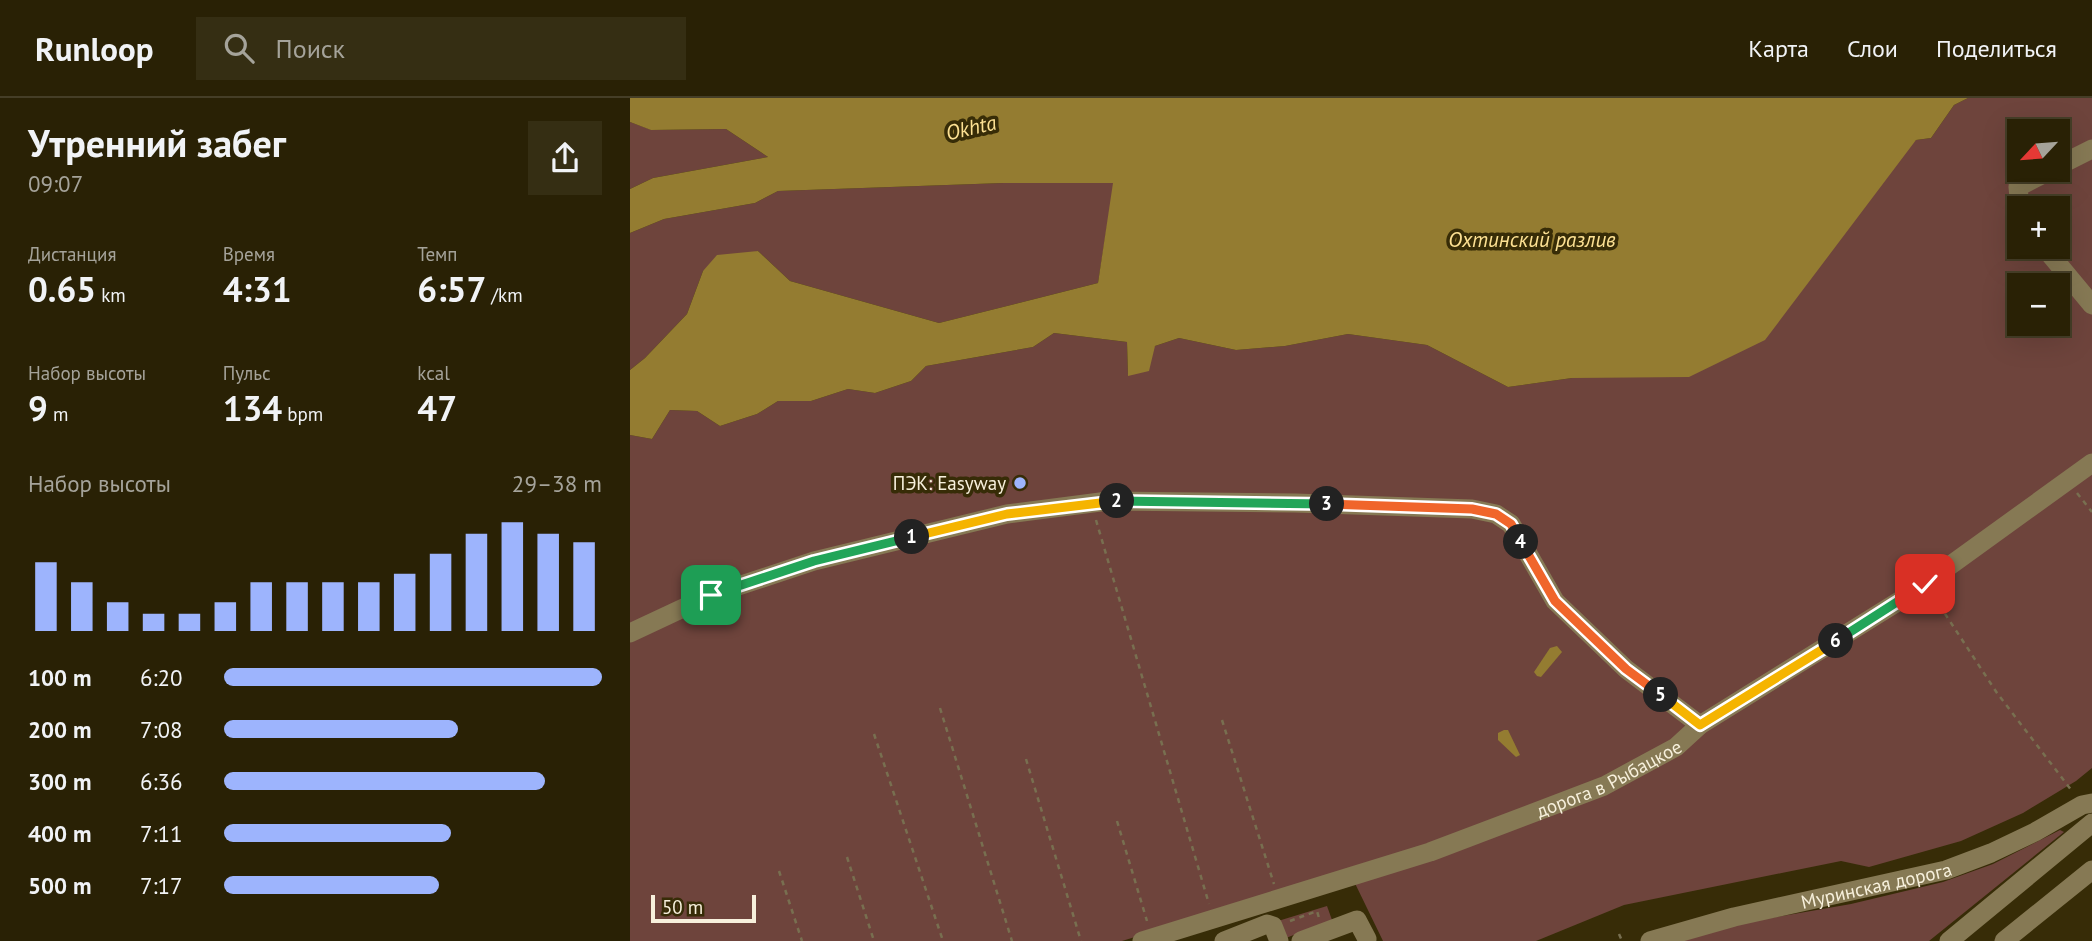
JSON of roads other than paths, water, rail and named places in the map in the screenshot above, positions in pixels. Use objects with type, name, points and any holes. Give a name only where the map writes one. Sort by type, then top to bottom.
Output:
[{"type":"street","points":[[2070,160],[2092,149]]},
{"type":"street","points":[[2019,196],[2018,187],[2027,182]]},
{"type":"street","points":[[2054,259],[2092,305]]},
{"type":"street","name":"дорога в Рыбацкое","points":[[1147,939],[1430,852],[1604,786],[1676,747],[1700,725],[1925,584],[2092,463]]},
{"type":"street","points":[[630,633],[711,595],[814,561],[1007,514],[1108,501],[1295,503],[1472,509],[1496,514],[1511,524],[1555,601],[1626,669],[1700,725]]},
{"type":"street","name":"Муринская дорога","points":[[1650,941],[1734,917],[1946,870],[2035,832],[2087,804]]},
{"type":"street","points":[[1949,941],[2092,823]]},
{"type":"street","points":[[2004,941],[2092,870]]},
{"type":"street","points":[[1301,941],[1357,920],[1367,939]]},
{"type":"street","points":[[1224,941],[1267,924],[1276,934]]},
{"type":"water","name":"Охтинский разлив","points":[[630,98],[1968,98],[1954,105],[1931,138],[1916,140],[1765,340],[1689,377],[1572,378],[1508,387],[1427,345],[1348,334],[1285,346],[1236,350],[1179,338],[1155,346],[1149,371],[1128,376],[1127,342],[1054,333],[1033,347],[926,366],[911,381],[875,393],[848,389],[811,401],[778,401],[757,414],[720,426],[697,411],[670,410],[652,439],[630,435],[630,370],[687,314],[703,271],[717,255],[758,251],[790,281],[939,323],[1098,283],[1113,183],[1003,183],[778,191],[755,203],[664,219],[630,233],[630,189],[653,178],[768,157],[726,129],[651,130],[630,122]]},
{"type":"water","points":[[1557,646],[1562,652],[1541,677],[1537,676],[1534,672],[1550,648]]},
{"type":"water","points":[[1508,730],[1520,755],[1516,757],[1498,740],[1498,733]]},
{"type":"place","name":"ПЭК: Easyway","points":[[1020,483]]},
{"type":"water label","name":"Okhta","points":[[971,128]]}]
